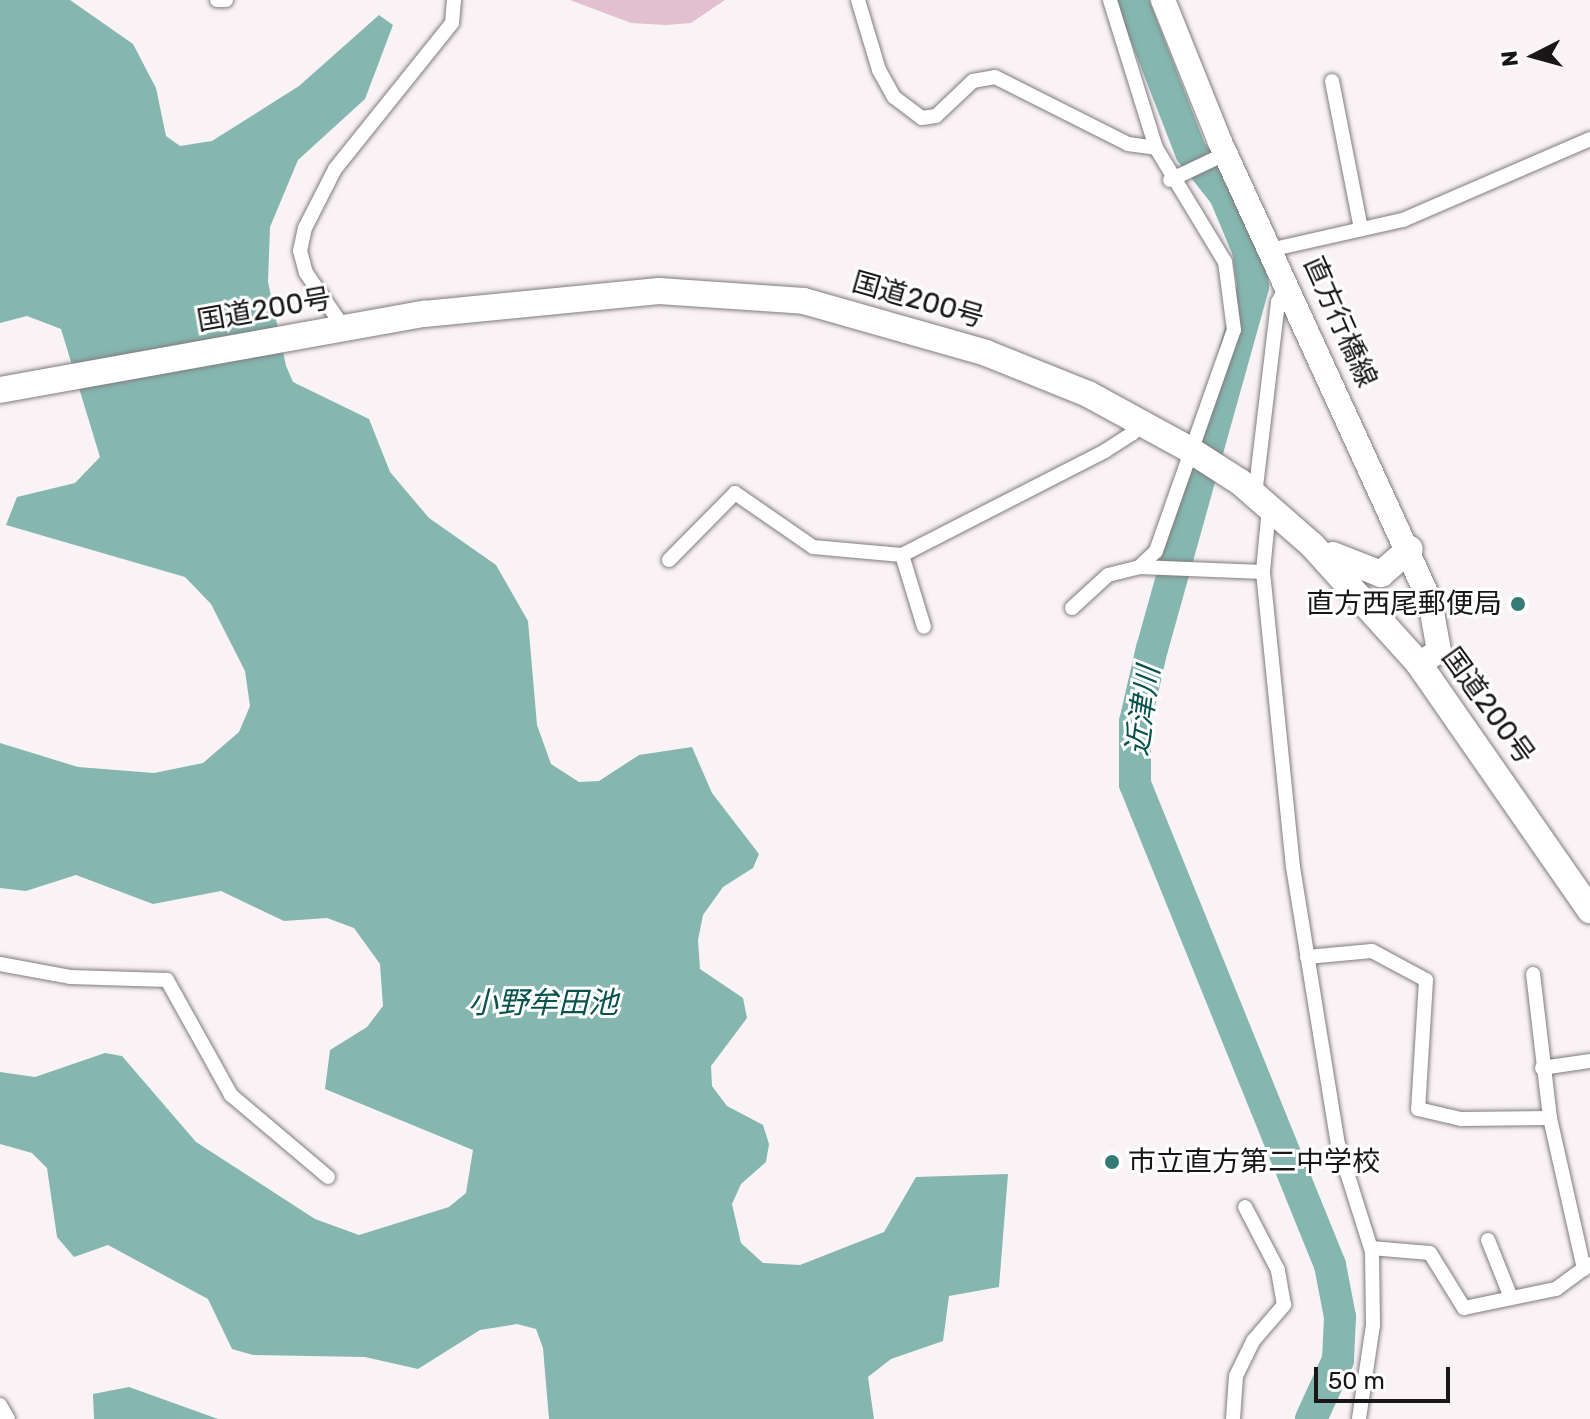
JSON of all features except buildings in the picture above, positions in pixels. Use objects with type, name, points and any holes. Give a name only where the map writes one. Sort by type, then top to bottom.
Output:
[{"type":"highway","name":"国道200号","points":[[0,390],[335,330],[594,295],[659,291],[804,301],[986,353],[1136,420],[1187,448],[1255,495],[1312,545],[1419,664],[1590,910]]},
{"type":"highway","points":[[1312,545],[1366,574],[1396,567],[1410,549]]},
{"type":"main road","name":"直方行橋線","points":[[1163,0],[1220,157],[1274,249],[1410,549],[1440,634],[1439,651],[1419,664]]},
{"type":"street","points":[[217,0],[226,0]]},
{"type":"street","points":[[335,330],[306,273],[300,251],[305,228],[335,169],[452,23],[454,0]]},
{"type":"street","points":[[858,0],[879,70],[894,97],[922,118],[936,116],[973,81],[995,77],[1128,144],[1156,148]]},
{"type":"street","points":[[1110,0],[1156,148],[1213,233],[1234,310],[1217,381],[1187,448],[1156,551],[1139,567]]},
{"type":"street","points":[[1332,81],[1361,229]]},
{"type":"street","points":[[1274,249],[1403,220],[1590,139]]},
{"type":"street","points":[[1174,178],[1220,157]]},
{"type":"street","points":[[1289,282],[1278,302],[1255,495],[1307,957],[1338,1144],[1371,1248],[1373,1325],[1359,1419]]},
{"type":"street","points":[[669,560],[735,493],[813,547],[902,555],[1105,451],[1133,433],[1136,420]]},
{"type":"street","points":[[902,555],[924,627]]},
{"type":"street","points":[[1072,608],[1108,575],[1139,567],[1263,572]]},
{"type":"street","points":[[1307,957],[1372,951],[1426,980],[1418,1109],[1461,1119],[1550,1118]]},
{"type":"street","points":[[0,964],[70,977],[167,980],[231,1095],[328,1177]]},
{"type":"street","points":[[1371,1248],[1430,1253],[1464,1308],[1510,1295],[1556,1289],[1587,1266],[1550,1118],[1533,974]]},
{"type":"street","points":[[1542,1068],[1590,1061]]},
{"type":"street","points":[[1233,1419],[1236,1376],[1253,1341],[1284,1305],[1278,1270],[1245,1207]]},
{"type":"street","points":[[1488,1240],[1510,1295]]},
{"type":"street","points":[[0,1405],[8,1419]]},
{"type":"shaded area","points":[[570,0],[725,0],[691,23],[666,25],[631,23]]},
{"type":"water","name":"小野牟田池","points":[[0,0],[70,0],[133,44],[156,88],[166,136],[180,146],[212,141],[299,86],[379,15],[393,25],[365,99],[298,160],[270,227],[268,282],[286,366],[293,382],[369,419],[390,472],[429,518],[496,565],[528,621],[537,725],[551,764],[579,782],[599,781],[639,755],[692,747],[712,793],[759,854],[753,868],[723,887],[703,915],[698,940],[700,969],[743,998],[747,1018],[711,1066],[712,1086],[727,1106],[763,1125],[769,1144],[766,1162],[741,1184],[732,1204],[741,1243],[763,1263],[800,1265],[884,1232],[916,1177],[1008,1174],[999,1287],[949,1296],[943,1341],[891,1359],[868,1377],[874,1419],[549,1419],[543,1348],[536,1329],[517,1324],[480,1330],[418,1369],[365,1357],[253,1355],[232,1349],[208,1299],[108,1245],[74,1257],[57,1237],[47,1168],[32,1153],[0,1144],[0,1072],[35,1077],[105,1053],[122,1056],[196,1142],[315,1219],[359,1235],[449,1207],[466,1193],[473,1150],[325,1089],[330,1050],[367,1027],[383,1006],[380,964],[354,928],[327,918],[284,921],[221,891],[153,904],[76,875],[26,891],[0,888],[0,743],[78,767],[154,773],[203,763],[239,732],[250,706],[245,671],[211,604],[185,577],[6,525],[17,497],[75,483],[100,457],[61,329],[27,316],[0,323]]},
{"type":"water","points":[[129,1387],[218,1419],[94,1419],[93,1394]]},
{"type":"waterway","name":"近津川","points":[[1132,0],[1191,152],[1225,195],[1248,250],[1253,287],[1152,648],[1135,722],[1135,784],[1330,1265],[1340,1317],[1338,1360],[1311,1419]]},
{"type":"place","name":"直方西尾郵便局","points":[[1518,604]]},
{"type":"place","name":"市立直方第二中学校","points":[[1112,1162]]}]
